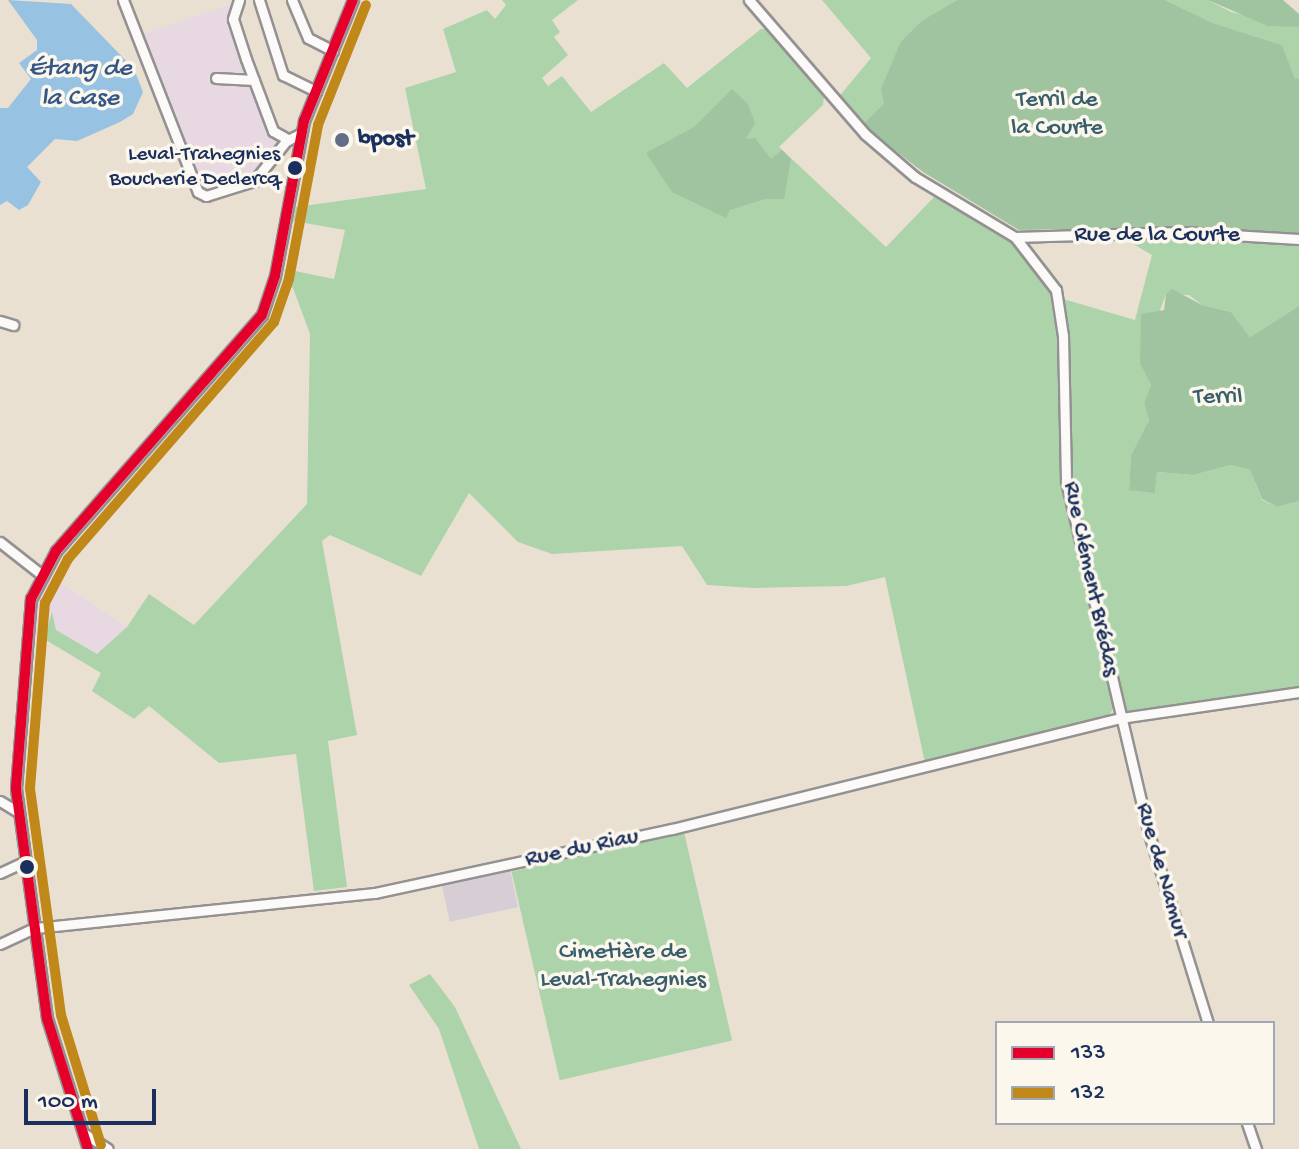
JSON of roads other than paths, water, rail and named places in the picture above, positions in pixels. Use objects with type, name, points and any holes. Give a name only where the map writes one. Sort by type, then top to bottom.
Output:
[{"type":"street","points":[[123,0],[198,192],[206,196],[254,181],[289,140],[300,134]]},
{"type":"street","points":[[289,140],[273,131],[254,80],[233,19],[240,1],[256,0],[283,75],[316,91]]},
{"type":"street","points":[[292,0],[308,38],[333,51]]},
{"type":"street","points":[[88,1149],[47,1018],[18,812],[24,653],[31,599],[42,575],[262,315],[275,276],[300,134],[353,0]]},
{"type":"street","name":"Rue Clément Brédas","points":[[749,0],[865,134],[915,177],[1015,237],[1056,290],[1063,336],[1066,481],[1121,718]]},
{"type":"street","points":[[216,78],[254,80]]},
{"type":"street","name":"Rue de la Courte","points":[[1015,237],[1182,232],[1299,239]]},
{"type":"street","points":[[0,321],[13,325]]},
{"type":"street","points":[[0,542],[42,575]]},
{"type":"street","name":"Rue du Riau","points":[[0,944],[35,928],[375,893],[661,832],[1121,718],[1299,692]]},
{"type":"street","name":"Rue de Namur","points":[[1121,718],[1149,834],[1207,1021]]},
{"type":"street","points":[[0,801],[18,812]]},
{"type":"street","points":[[0,873],[26,861]]},
{"type":"street","points":[[1248,1125],[1256,1149]]},
{"type":"street","points":[[85,1134],[108,1149]]},
{"type":"water","name":"Étang de la Case","points":[[8,0],[71,4],[134,69],[143,92],[133,114],[120,122],[77,141],[55,139],[27,167],[41,182],[28,205],[19,210],[7,201],[0,205],[0,108],[8,108],[31,79],[19,63],[37,50],[37,40]]},
{"type":"place","name":"bpost","points":[[342,140]]},
{"type":"place","name":"Leval-Trahegnies Boucherie Declercq","points":[[295,168]]},
{"type":"park label","name":"Terril de la Courte","points":[[1057,115]]},
{"type":"park label","name":"Terril","points":[[1218,398]]},
{"type":"park label","name":"Cimetière de Leval-Trahegnies","points":[[623,967]]}]
